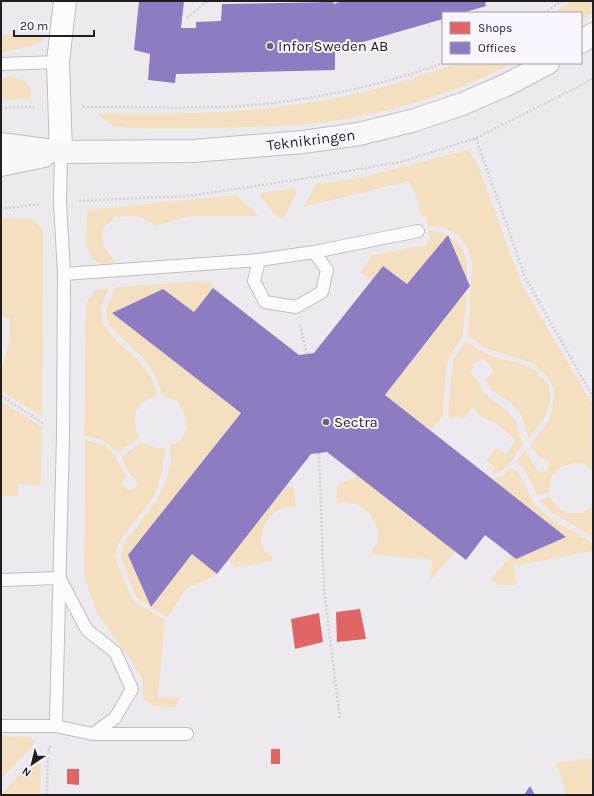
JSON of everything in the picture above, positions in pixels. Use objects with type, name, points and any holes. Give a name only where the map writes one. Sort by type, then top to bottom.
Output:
[{"type":"street","points":[[61,152],[58,62],[65,1]]},
{"type":"street","points":[[582,41],[593,34]]},
{"type":"street","name":"Teknikringen","points":[[1,144],[61,152],[193,151],[303,142],[359,134],[415,120],[462,104],[506,85],[546,64]]},
{"type":"street","name":"Teknikringen","points":[[1,165],[61,152]]},
{"type":"lane","points":[[1,64],[58,62]]},
{"type":"lane","points":[[55,726],[63,435],[64,274],[60,202],[61,152]]},
{"type":"lane","points":[[64,274],[259,260],[314,252],[418,231]]},
{"type":"lane","points":[[259,260],[254,281],[266,302],[296,307],[322,292],[326,270],[314,252]]},
{"type":"lane","points":[[1,580],[60,578]]},
{"type":"lane","points":[[60,578],[86,630],[115,652],[132,689],[115,718],[93,734]]},
{"type":"lane","points":[[1,726],[55,726],[93,734],[187,734]]},
{"type":"path","points":[[187,18],[207,1]]},
{"type":"path","points":[[546,12],[562,1]]},
{"type":"path","points":[[1,108],[192,108],[243,106],[340,92],[417,72],[442,63]]},
{"type":"path","points":[[476,138],[525,277],[593,397]]},
{"type":"path","points":[[296,307],[307,354]]},
{"type":"path","points":[[1,396],[63,435]]},
{"type":"path","points":[[319,453],[324,589],[340,720]]},
{"type":"path","points":[[47,795],[48,753],[55,726]]},
{"type":"shaded area","points":[[571,1],[593,1],[593,13],[582,20],[582,12],[555,12]]},
{"type":"shaded area","points":[[1,34],[46,38],[34,45],[1,53]]},
{"type":"shaded area","points":[[454,64],[510,64],[465,85],[414,103],[363,116],[311,124],[180,129],[126,128],[114,126],[96,114],[218,112],[279,107],[310,103],[370,91],[428,74]]},
{"type":"shaded area","points":[[1,78],[17,78],[29,85],[31,94],[29,99],[1,100]]},
{"type":"shaded area","points":[[468,150],[477,163],[522,285],[593,405],[593,471],[585,464],[572,463],[559,468],[550,479],[549,492],[537,495],[525,470],[516,462],[525,450],[538,471],[545,472],[550,465],[547,460],[540,458],[530,445],[550,419],[554,388],[546,375],[533,363],[485,348],[468,336],[472,263],[467,246],[457,234],[444,228],[428,226],[426,216],[421,217],[417,197],[409,181],[304,207],[316,184],[359,178]]},
{"type":"shaded area","points":[[295,188],[296,193],[284,217],[281,219],[260,197],[261,193]]},
{"type":"shaded area","points":[[236,195],[259,216],[188,216],[157,226],[137,216],[115,217],[102,229],[103,246],[116,262],[103,264],[92,259],[86,245],[87,210]]},
{"type":"shaded area","points":[[1,218],[33,219],[43,230],[42,416],[1,391],[1,371],[10,340],[10,318],[1,316]]},
{"type":"shaded area","points":[[428,231],[441,233],[448,236],[407,284],[383,266],[371,280],[360,272],[373,255],[426,245],[430,239]]},
{"type":"shaded area","points":[[448,236],[461,247],[464,253],[467,264],[467,279]]},
{"type":"shaded area","points":[[207,281],[215,286],[194,312],[163,289],[112,313],[241,413],[128,555],[151,606],[192,554],[217,574],[216,576],[187,588],[167,617],[136,597],[121,558],[122,546],[157,500],[167,479],[171,460],[170,446],[179,442],[187,429],[185,415],[177,401],[162,395],[157,378],[144,359],[108,324],[106,310],[115,287]]},
{"type":"shaded area","points":[[109,288],[101,308],[102,323],[118,342],[138,360],[151,377],[157,395],[143,403],[136,412],[135,424],[139,438],[118,453],[103,441],[84,436],[86,304],[94,291]]},
{"type":"shaded area","points":[[467,291],[463,337],[451,353],[446,366],[443,415],[431,431],[385,395]]},
{"type":"shaded area","points":[[466,341],[486,354],[519,363],[535,370],[549,386],[550,400],[545,417],[529,438],[521,414],[510,402],[491,390],[486,381],[493,371],[490,364],[482,359],[473,364],[471,374],[479,382],[483,392],[508,411],[516,422],[523,445],[509,464],[501,471],[496,473],[491,473],[495,468],[486,461],[497,448],[506,454],[516,440],[498,425],[482,417],[473,407],[463,420],[456,415],[450,421],[448,413],[453,360]]},
{"type":"shaded area","points":[[1,401],[42,427],[41,485],[18,484],[18,496],[1,496]]},
{"type":"shaded area","points":[[85,440],[104,445],[114,455],[126,476],[122,484],[129,491],[137,486],[136,479],[130,475],[121,457],[142,442],[155,448],[165,448],[162,474],[154,496],[119,542],[115,556],[127,588],[135,602],[165,620],[158,698],[180,697],[175,707],[153,706],[143,698],[143,680],[97,613],[84,575]]},
{"type":"shaded area","points":[[511,467],[519,475],[534,503],[540,510],[554,521],[593,544],[593,551],[513,566],[517,585],[498,585],[491,579],[511,556],[516,559],[566,537],[492,479],[503,476]]},
{"type":"shaded area","points":[[358,476],[455,552],[429,582],[433,560],[370,554],[377,543],[379,531],[370,514],[357,504],[342,502],[337,504],[337,485]]},
{"type":"shaded area","points":[[285,486],[294,487],[296,507],[288,507],[278,510],[263,528],[261,540],[263,547],[268,554],[272,556],[273,561],[237,567],[227,561]]},
{"type":"shaded area","points":[[550,497],[558,508],[567,513],[582,513],[593,506],[593,537],[551,512],[539,500]]},
{"type":"shaded area","points":[[1,736],[30,737],[36,742],[1,779]]},
{"type":"shaded area","points":[[34,758],[41,764],[40,795],[1,795]]},
{"type":"shaded area","points":[[593,758],[593,795],[567,795],[556,763]]},
{"type":"building: Shops","points":[[360,609],[366,639],[337,642],[336,612]]},
{"type":"building: Shops","points":[[319,613],[323,642],[295,649],[291,619]]},
{"type":"building: Shops","points":[[271,749],[280,749],[280,764],[271,764]]},
{"type":"building: Shops","points":[[67,769],[79,769],[79,785],[67,784]]},
{"type":"building: Offices","points":[[139,1],[184,1],[181,28],[196,28],[196,22],[221,21],[222,4],[333,2],[334,4],[342,1],[489,1],[485,3],[486,6],[465,12],[442,12],[442,19],[335,50],[335,70],[176,74],[175,83],[148,80],[150,54],[134,50]]},
{"type":"building: Offices","name":"Sectra","points":[[448,235],[470,286],[385,395],[566,537],[516,559],[485,535],[466,560],[327,452],[311,454],[217,574],[192,554],[151,607],[128,555],[241,413],[112,313],[163,289],[194,312],[213,288],[299,355],[314,353],[383,266],[407,284]]},
{"type":"building: Offices","points":[[530,786],[535,795],[524,795]]},
{"type":"place","name":"Infor Sweden AB","points":[[270,46]]},
{"type":"place","name":"Sectra","points":[[326,422]]}]
